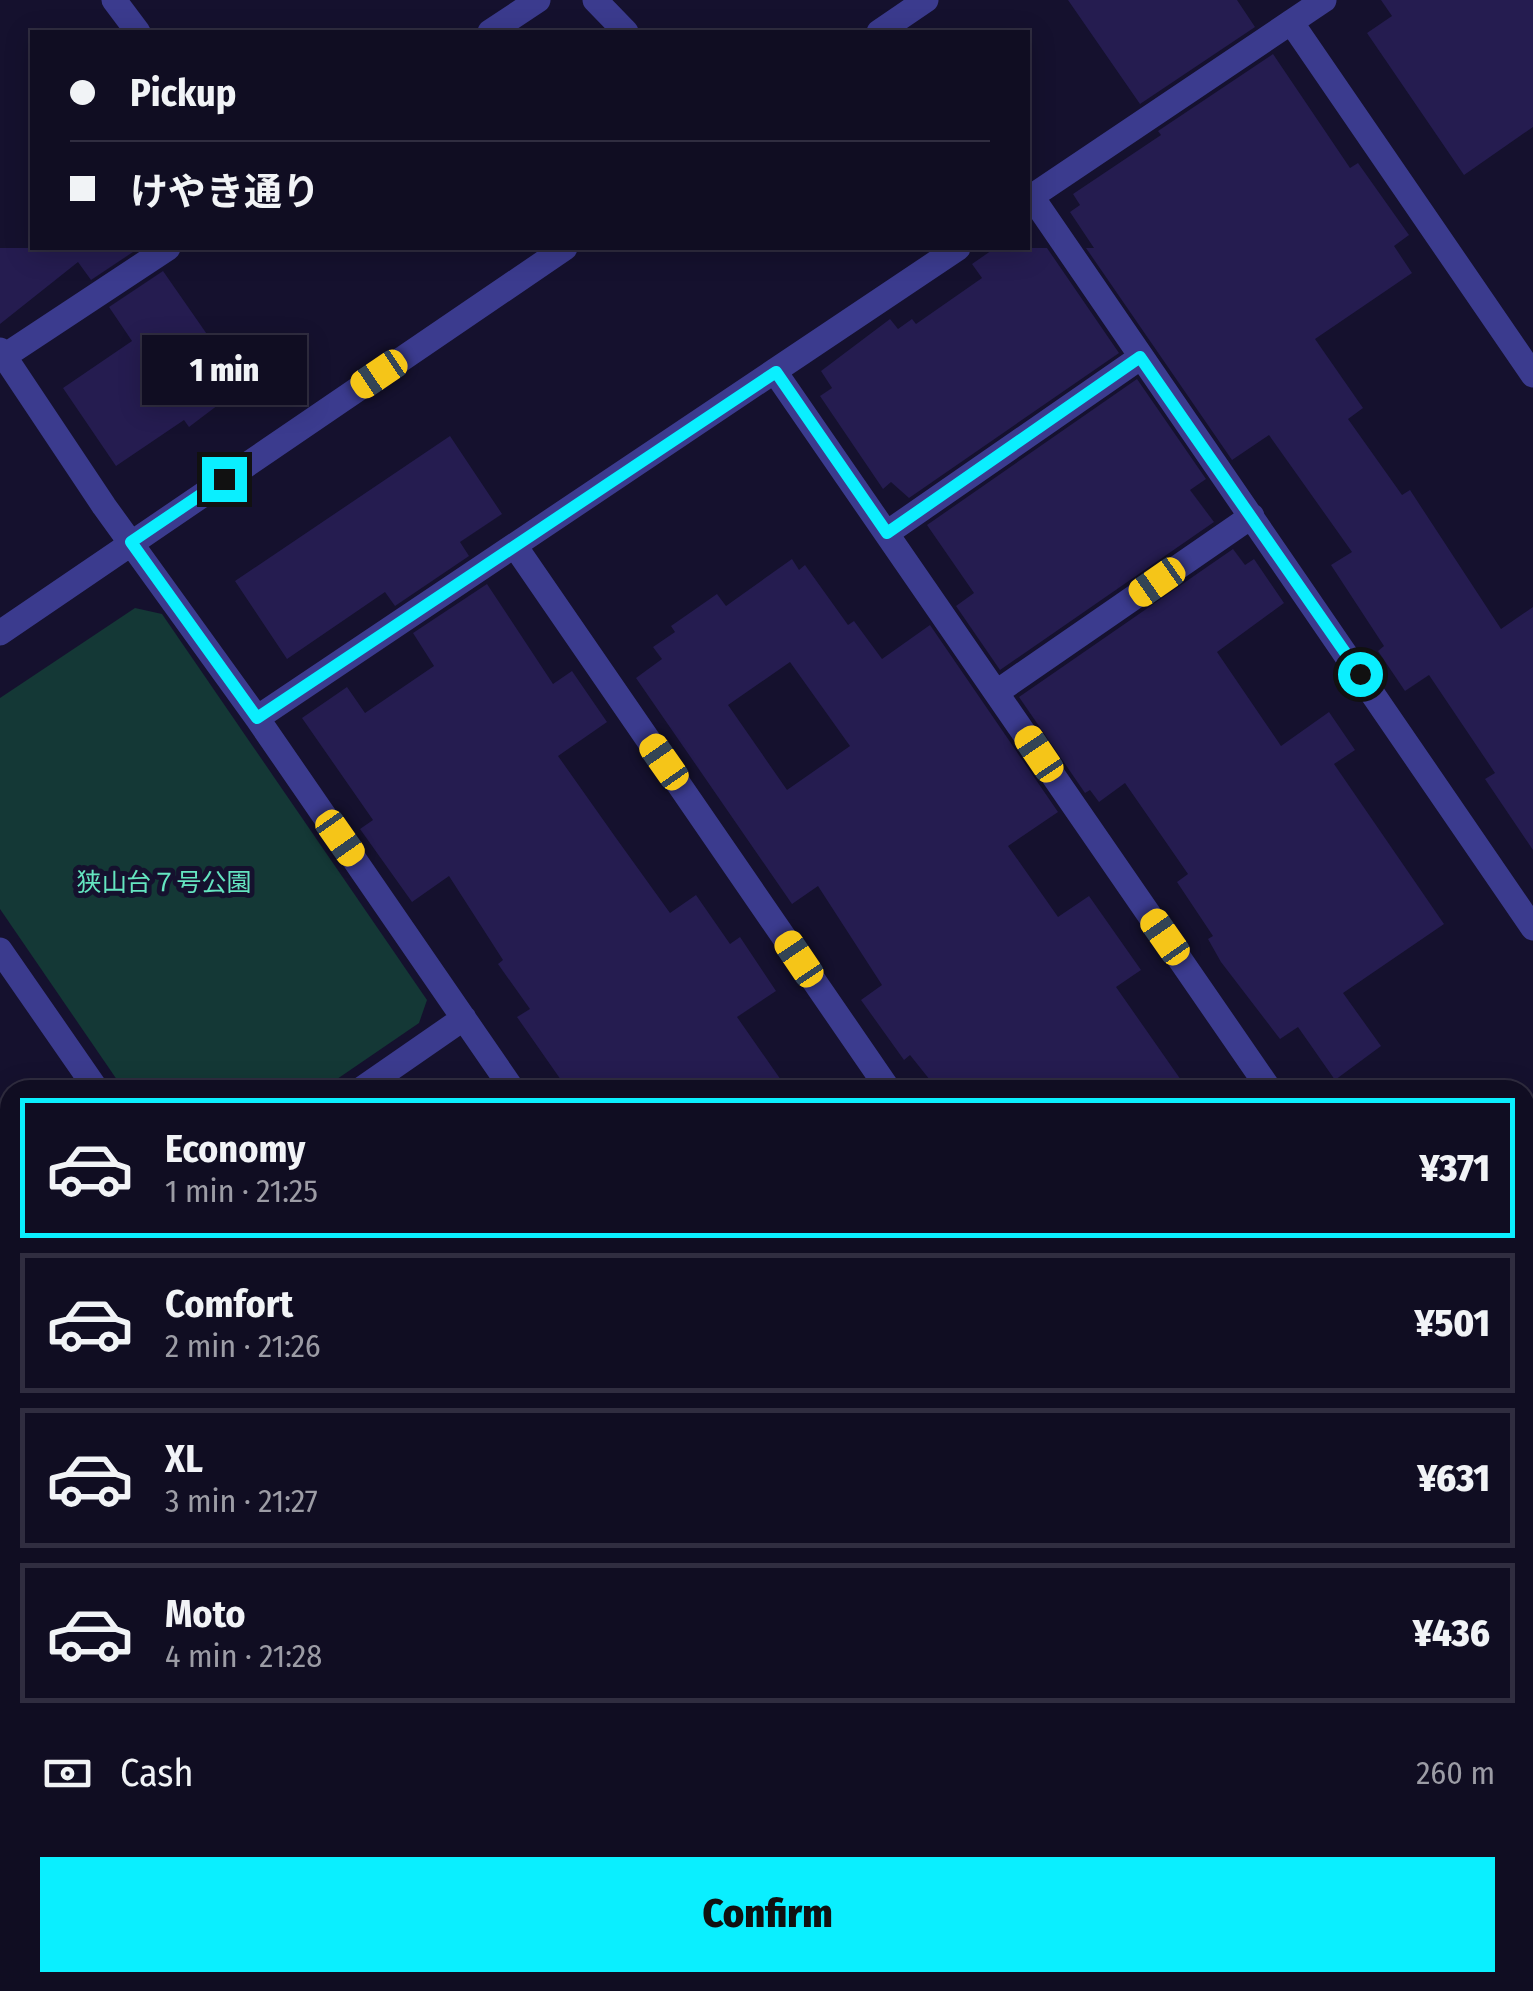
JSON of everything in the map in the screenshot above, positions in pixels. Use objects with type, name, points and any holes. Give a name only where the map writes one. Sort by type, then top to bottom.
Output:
[{"type":"street","points":[[114,0],[136,30]]},
{"type":"street","points":[[493,30],[538,0]]},
{"type":"street","points":[[595,0],[624,30]]},
{"type":"street","points":[[882,30],[926,0]]},
{"type":"street","points":[[1324,0],[1030,198],[1533,928]]},
{"type":"street","points":[[1291,22],[1533,375]]},
{"type":"street","points":[[165,250],[1,355],[506,1080]]},
{"type":"street","points":[[0,632],[562,250]]},
{"type":"street","points":[[257,718],[955,250]]},
{"type":"street","points":[[887,533],[1140,357]]},
{"type":"street","points":[[776,372],[1263,1080]]},
{"type":"street","points":[[997,692],[1252,516]]},
{"type":"street","points":[[515,546],[882,1080]]},
{"type":"street","points":[[0,950],[90,1080]]},
{"type":"street","points":[[374,1080],[464,1018]]},
{"type":"green space","name":"狭山台７号公園","points":[[135,608],[162,614],[427,1000],[419,1023],[336,1080],[117,1080],[0,909],[0,698]]},
{"type":"building","points":[[1068,0],[1237,0],[1255,27],[1140,104]]},
{"type":"building","points":[[1381,0],[1533,0],[1533,127],[1464,175],[1367,33],[1392,16]]},
{"type":"building","points":[[1273,54],[1350,168],[1358,163],[1409,235],[1394,246],[1412,273],[1315,339],[1363,408],[1348,419],[1402,495],[1410,490],[1501,629],[1533,607],[1533,850],[1485,779],[1495,773],[1429,675],[1405,691],[1378,651],[1384,646],[1331,565],[1352,552],[1269,435],[1232,460],[1086,248],[1094,248],[1070,212],[1080,205],[1073,194]]},
{"type":"building","points":[[0,248],[136,250],[91,280],[78,262],[0,324]]},
{"type":"building","points":[[1047,248],[1119,353],[909,498],[891,482],[883,489],[820,396],[832,388],[821,371],[890,319],[898,329],[912,319],[916,324],[982,278],[972,264],[992,250]]},
{"type":"building","points":[[163,271],[243,386],[189,427],[184,420],[116,466],[63,388],[132,341],[109,307]]},
{"type":"building","points":[[1137,379],[1206,479],[1190,490],[1214,522],[1000,670],[956,606],[974,593],[927,525]]},
{"type":"building","points":[[450,436],[502,514],[460,542],[469,556],[395,606],[385,592],[287,659],[235,581]]},
{"type":"building","points":[[1233,549],[1245,565],[1254,559],[1284,603],[1217,652],[1281,746],[1329,712],[1355,750],[1334,764],[1444,924],[1343,993],[1381,1046],[1335,1080],[1298,1027],[1280,1039],[1221,962],[1208,939],[1213,936],[1177,882],[1188,874],[1125,783],[1099,802],[1090,790],[1085,793],[1019,697]]},
{"type":"building","points":[[792,559],[799,570],[805,565],[848,625],[854,621],[882,659],[930,625],[1058,812],[1008,846],[1058,917],[1089,896],[1141,970],[1116,987],[1181,1080],[930,1080],[910,1055],[904,1060],[861,1000],[882,985],[818,886],[792,904],[636,678],[662,659],[653,647],[675,632],[671,626],[717,594],[726,606]],"holes":[[[790,662],[850,746],[787,790],[728,705]]]},
{"type":"building","points":[[487,584],[553,684],[572,671],[607,722],[558,756],[670,913],[696,895],[730,944],[740,937],[776,991],[737,1017],[781,1080],[561,1080],[517,1017],[530,1009],[498,964],[503,960],[449,876],[412,902],[360,829],[373,820],[302,718],[347,687],[365,713],[434,666],[413,633]]},
{"type":"route","points":[[224,479],[131,542],[257,718],[776,372],[887,533],[1140,357],[1360,674]]}]
